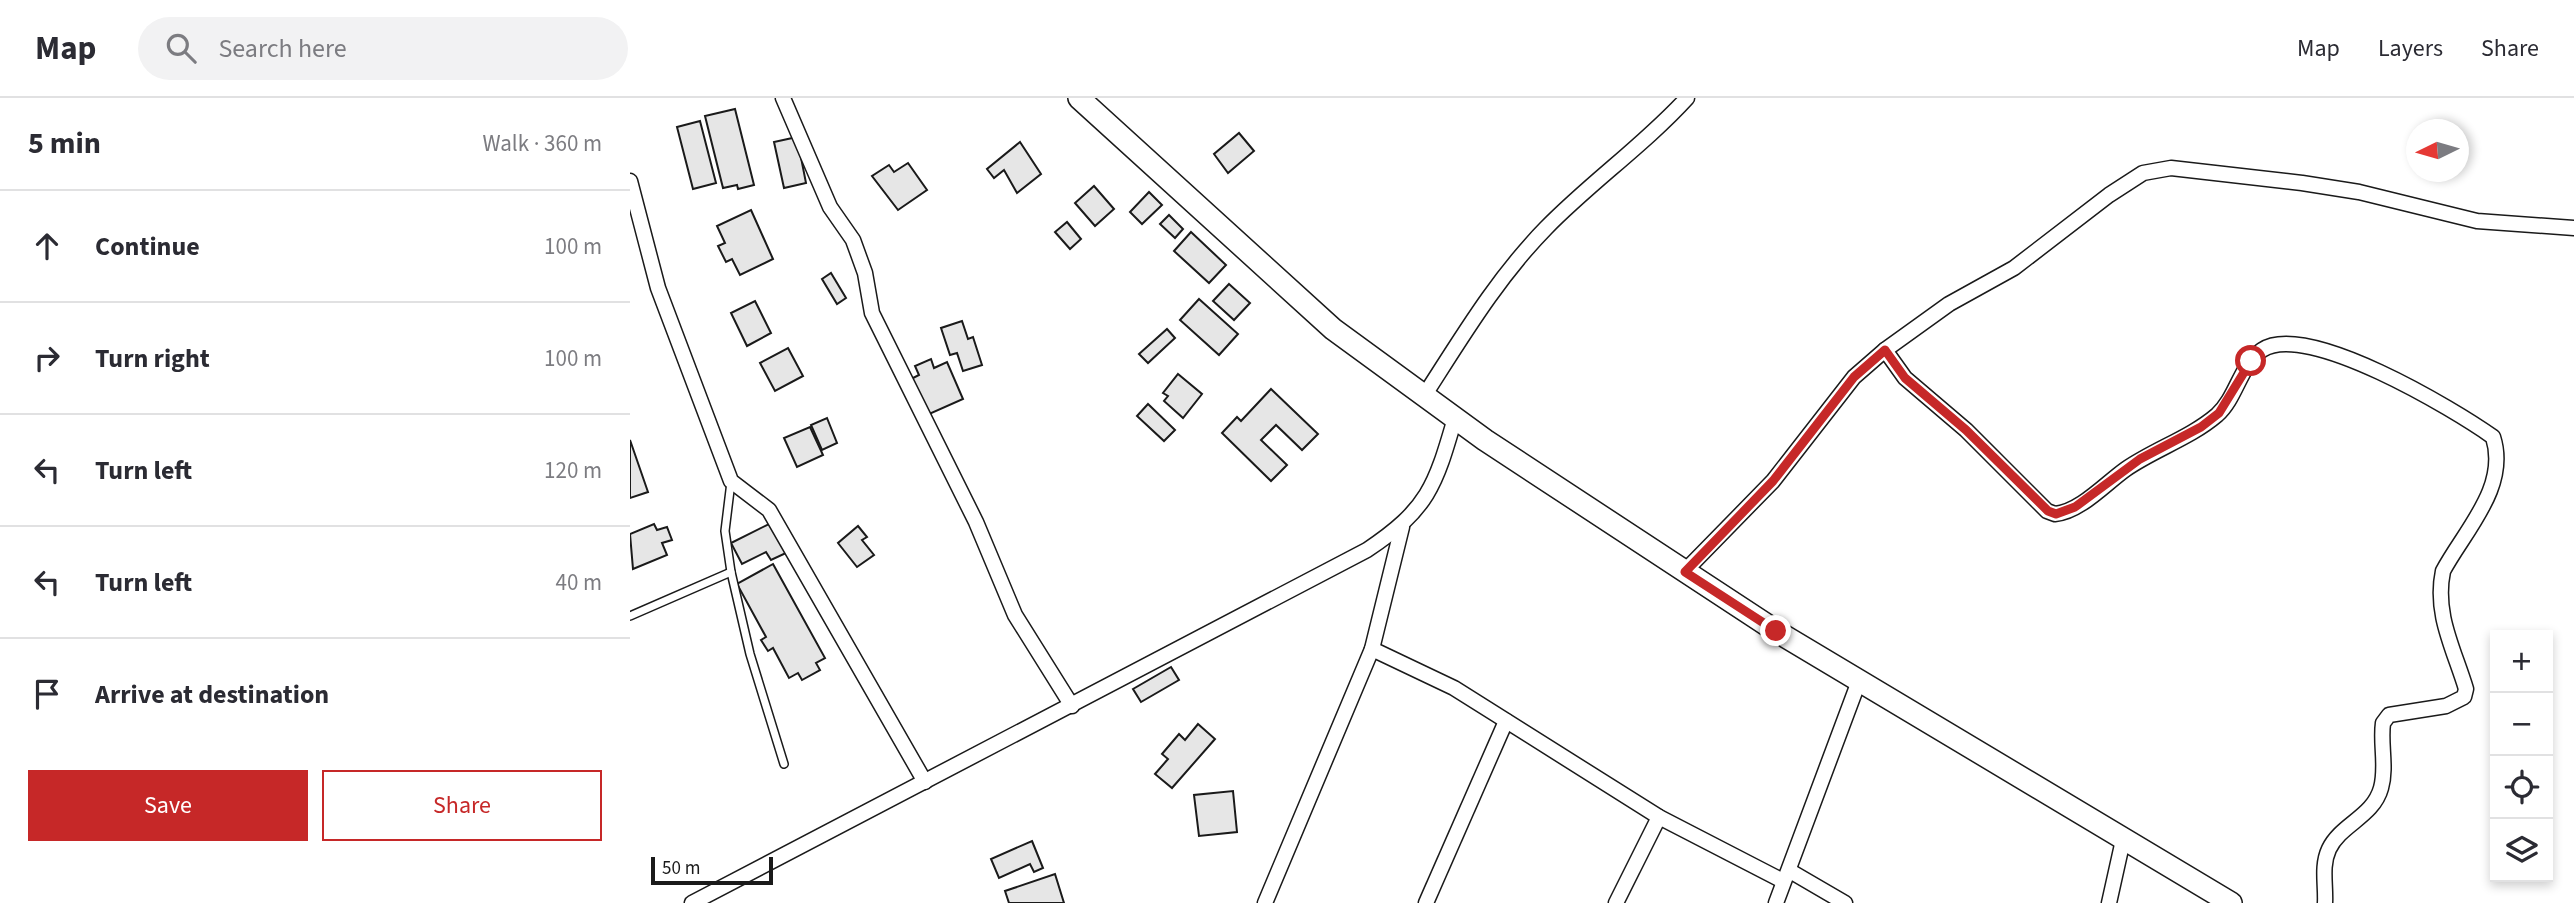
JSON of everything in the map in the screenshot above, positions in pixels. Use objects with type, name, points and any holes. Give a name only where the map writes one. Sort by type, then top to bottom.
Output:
[{"type":"main road","points":[[1079,98],[1333,329],[1455,418],[1685,572],[1859,681],[2231,903]]},
{"type":"street","points":[[783,98],[831,207],[853,240],[865,273],[872,313],[976,522],[1016,615],[1072,706]]},
{"type":"street","points":[[1424,396],[1487,297],[1516,260],[1548,226],[1688,98]]},
{"type":"street","points":[[1685,572],[1773,481],[1854,377],[1885,350],[1949,304],[2014,268],[2109,195],[2143,173],[2171,168],[2313,184],[2477,221],[2574,228]]},
{"type":"street","points":[[630,181],[658,288],[731,481],[769,510],[925,782]]},
{"type":"street","points":[[1885,350],[1905,378],[1966,430],[2048,511],[2056,514],[2075,507],[2140,459],[2210,420],[2224,406],[2251,361],[2263,349],[2273,345],[2290,345],[2329,353],[2371,366],[2493,438],[2497,449],[2497,478],[2443,571],[2440,585],[2443,621],[2462,676],[2464,697],[2446,706],[2389,715],[2384,723],[2381,788],[2365,815],[2337,836],[2329,848],[2324,873],[2325,903]]},
{"type":"street","points":[[692,903],[763,863],[1072,706],[1239,615],[1367,550],[1402,527],[1428,496],[1443,461],[1455,418]]},
{"type":"street","points":[[1265,903],[1372,649],[1402,527]]},
{"type":"street","points":[[1372,649],[1454,688],[1659,817],[1845,903]]},
{"type":"street","points":[[1776,903],[1859,681]]},
{"type":"street","points":[[1426,903],[1506,721]]},
{"type":"street","points":[[1616,903],[1659,817]]},
{"type":"street","points":[[2109,903],[2123,840]]},
{"type":"lane","points":[[731,481],[725,531],[731,572],[750,654],[784,764]]},
{"type":"lane","points":[[630,616],[731,572]]},
{"type":"building","points":[[735,109],[754,185],[738,189],[737,185],[723,188],[705,116]]},
{"type":"building","points":[[700,121],[716,183],[693,189],[677,127]]},
{"type":"building","points":[[1239,133],[1254,151],[1228,173],[1214,154]]},
{"type":"building","points":[[797,137],[806,183],[784,188],[774,142]]},
{"type":"building","points":[[1020,142],[1041,174],[1017,193],[1004,170],[994,178],[987,169]]},
{"type":"building","points":[[908,163],[927,190],[898,210],[872,176],[889,165],[894,172]]},
{"type":"building","points":[[1094,186],[1114,209],[1095,226],[1075,203]]},
{"type":"building","points":[[1149,192],[1162,205],[1142,224],[1130,212]]},
{"type":"building","points":[[751,210],[773,259],[740,275],[732,259],[726,262],[718,246],[725,243],[717,226]]},
{"type":"building","points":[[1169,215],[1183,229],[1175,238],[1160,224]]},
{"type":"building","points":[[1067,222],[1081,239],[1070,249],[1055,232]]},
{"type":"building","points":[[1191,232],[1226,265],[1209,283],[1174,251]]},
{"type":"building","points":[[831,273],[846,298],[837,304],[822,279]]},
{"type":"building","points":[[1229,284],[1250,303],[1234,320],[1213,301]]},
{"type":"building","points":[[1199,299],[1238,334],[1219,355],[1180,320]]},
{"type":"building","points":[[755,301],[771,333],[747,346],[731,313]]},
{"type":"building","points":[[962,321],[968,339],[973,337],[982,365],[963,371],[957,353],[950,355],[941,328]]},
{"type":"building","points":[[1167,329],[1175,338],[1148,363],[1139,354]]},
{"type":"building","points":[[788,348],[803,376],[775,391],[760,363]]},
{"type":"building","points":[[931,359],[934,368],[947,362],[963,399],[927,415],[911,379],[919,375],[915,366]]},
{"type":"building","points":[[1178,374],[1202,394],[1183,418],[1164,401],[1168,396],[1163,393]]},
{"type":"building","points":[[1271,389],[1318,434],[1302,450],[1276,425],[1261,440],[1287,465],[1271,481],[1222,433],[1237,417],[1241,421]]},
{"type":"building","points":[[1148,404],[1175,430],[1164,441],[1137,416]]},
{"type":"building","points":[[827,418],[837,443],[822,450],[811,425]]},
{"type":"building","points":[[810,427],[823,455],[797,467],[784,438]]},
{"type":"building","points":[[630,440],[648,492],[630,498]]},
{"type":"building","points":[[771,523],[786,553],[771,560],[766,552],[742,564],[731,543]]},
{"type":"building","points":[[654,524],[657,530],[667,527],[672,540],[662,543],[667,555],[633,569],[630,534]]},
{"type":"building","points":[[858,526],[867,537],[862,540],[874,555],[857,567],[838,543]]},
{"type":"building","points":[[773,564],[825,658],[816,663],[820,670],[802,680],[798,673],[789,678],[773,648],[768,651],[761,640],[766,637],[737,584]]},
{"type":"building","points":[[1171,667],[1179,680],[1141,702],[1133,689]]},
{"type":"building","points":[[1198,724],[1215,739],[1172,788],[1155,774],[1168,759],[1162,754],[1179,734],[1185,740]]},
{"type":"building","points":[[1233,791],[1237,832],[1199,836],[1194,795]]},
{"type":"building","points":[[1032,841],[1043,868],[1034,872],[1030,864],[999,878],[991,859]]},
{"type":"building","points":[[1055,874],[1064,903],[1009,903],[1005,891]]},
{"type":"route","points":[[1776,631],[1685,572],[1773,481],[1854,377],[1885,350],[1905,378],[1924,397],[1966,430],[2048,511],[2056,514],[2075,507],[2140,459],[2201,427],[2219,413],[2251,361]]}]
